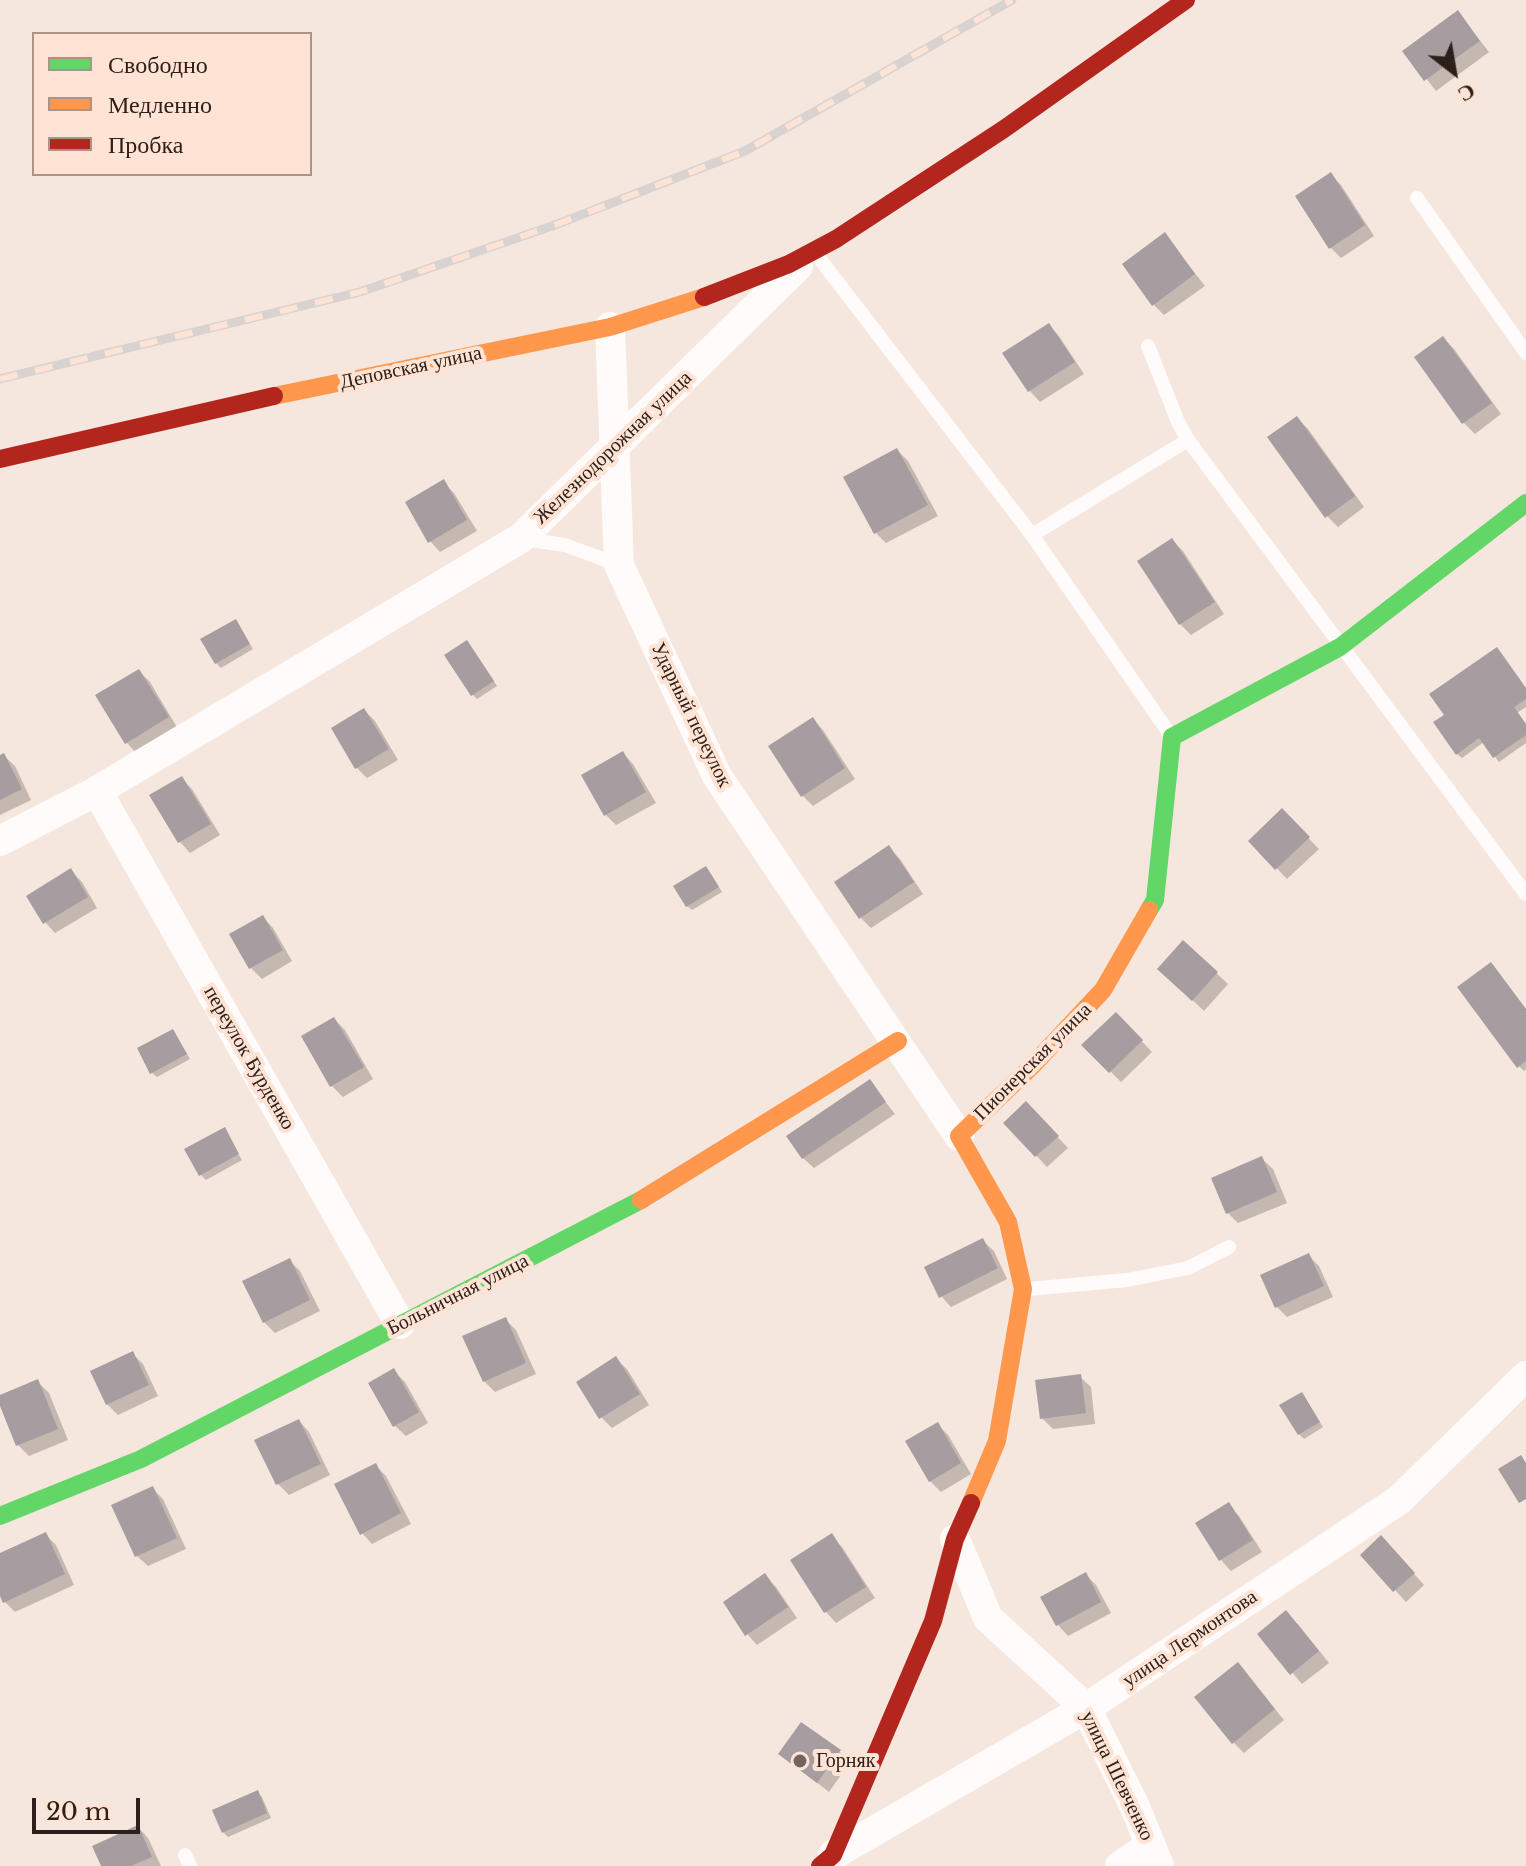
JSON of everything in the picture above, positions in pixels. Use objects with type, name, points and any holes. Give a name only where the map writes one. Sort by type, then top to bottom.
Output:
[{"type":"street","name":"Железнодорожная улица","points":[[0,841],[97,791],[521,538],[814,251],[1004,129],[1186,0]]},
{"type":"street","name":"Деповская улица","points":[[0,459],[273,396],[610,327],[731,288],[814,251]]},
{"type":"street","name":"Ударный переулок","points":[[610,327],[619,565],[717,776],[959,1136]]},
{"type":"street","points":[[1172,737],[1340,647],[1526,503]]},
{"type":"street","name":"Пионерская улица","points":[[828,1862],[933,1621],[955,1539],[997,1441],[1023,1289],[1008,1222],[959,1136],[1032,1066],[1103,990],[1155,900],[1172,737]]},
{"type":"street","name":"переулок Бурденко","points":[[97,791],[400,1324]]},
{"type":"street","name":"Больничная улица","points":[[0,1516],[141,1459],[645,1198],[898,1041]]},
{"type":"street","name":"улица Лермонтова","points":[[828,1862],[1086,1708],[1399,1500],[1526,1376]]},
{"type":"street","name":"улица Шевченко","points":[[955,1539],[988,1618],[1086,1708],[1155,1855]]},
{"type":"street","points":[[1120,1866],[1155,1855]]},
{"type":"lane","points":[[1417,198],[1526,353]]},
{"type":"lane","points":[[814,251],[1032,535],[1172,737]]},
{"type":"lane","points":[[1148,346],[1188,440],[1526,894]]},
{"type":"lane","points":[[1032,535],[1188,440]]},
{"type":"lane","points":[[521,538],[565,545],[619,565]]},
{"type":"lane","points":[[1023,1289],[1127,1280],[1188,1268],[1229,1247]]},
{"type":"building","points":[[1458,10],[1480,41],[1424,81],[1402,51]]},
{"type":"building","points":[[1331,172],[1365,225],[1329,249],[1295,196]]},
{"type":"building","points":[[1165,232],[1195,274],[1152,306],[1122,264]]},
{"type":"building","points":[[1049,323],[1075,362],[1028,392],[1002,353]]},
{"type":"building","points":[[1443,336],[1492,403],[1462,424],[1414,357]]},
{"type":"building","points":[[1297,416],[1355,496],[1325,518],[1267,437]]},
{"type":"building","points":[[897,448],[928,505],[874,534],[843,477]]},
{"type":"building","points":[[444,479],[467,520],[428,543],[405,502]]},
{"type":"building","points":[[1172,538],[1215,602],[1179,625],[1137,561]]},
{"type":"building","points":[[236,619],[250,644],[215,664],[200,639]]},
{"type":"building","points":[[467,640],[494,681],[471,696],[444,655]]},
{"type":"building","points":[[1497,647],[1526,688],[1526,699],[1514,707],[1526,724],[1526,735],[1493,758],[1479,738],[1456,755],[1433,722],[1444,715],[1429,694]]},
{"type":"building","points":[[139,669],[169,717],[125,744],[95,695]]},
{"type":"building","points":[[364,708],[389,749],[355,769],[331,728]]},
{"type":"building","points":[[813,717],[845,768],[801,797],[768,746]]},
{"type":"building","points":[[623,751],[646,792],[604,816],[581,775]]},
{"type":"building","points":[[4,753],[22,789],[0,800],[0,755]]},
{"type":"building","points":[[182,776],[211,824],[178,843],[149,795]]},
{"type":"building","points":[[1282,808],[1310,837],[1275,870],[1248,841]]},
{"type":"building","points":[[889,845],[914,882],[859,919],[834,882]]},
{"type":"building","points":[[706,866],[719,887],[686,907],[673,886]]},
{"type":"building","points":[[71,868],[88,897],[43,924],[26,896]]},
{"type":"building","points":[[263,915],[283,950],[249,969],[229,934]]},
{"type":"building","points":[[1183,940],[1218,972],[1192,1001],[1157,969]]},
{"type":"building","points":[[1491,962],[1526,1009],[1526,1061],[1517,1068],[1457,987]]},
{"type":"building","points":[[1116,1012],[1143,1040],[1109,1073],[1081,1045]]},
{"type":"building","points":[[334,1017],[364,1067],[330,1087],[301,1036]]},
{"type":"building","points":[[173,1029],[187,1054],[150,1074],[137,1048]]},
{"type":"building","points":[[870,1079],[886,1102],[802,1159],[786,1136]]},
{"type":"building","points":[[1026,1101],[1059,1136],[1035,1157],[1003,1123]]},
{"type":"building","points":[[225,1127],[239,1154],[199,1176],[184,1149]]},
{"type":"building","points":[[1262,1156],[1277,1192],[1226,1214],[1211,1178]]},
{"type":"building","points":[[983,1238],[998,1268],[939,1298],[924,1267]]},
{"type":"building","points":[[1309,1253],[1324,1286],[1275,1308],[1260,1275]]},
{"type":"building","points":[[290,1258],[310,1300],[263,1323],[242,1281]]},
{"type":"building","points":[[506,1317],[526,1363],[483,1382],[462,1336]]},
{"type":"building","points":[[133,1351],[149,1385],[106,1405],[90,1371]]},
{"type":"building","points":[[616,1356],[640,1394],[599,1419],[576,1382]]},
{"type":"building","points":[[394,1368],[419,1412],[393,1427],[368,1383]]},
{"type":"building","points":[[1081,1374],[1086,1413],[1040,1419],[1035,1380]]},
{"type":"building","points":[[38,1379],[58,1429],[16,1446],[0,1406],[0,1395]]},
{"type":"building","points":[[1302,1392],[1320,1422],[1298,1435],[1279,1405]]},
{"type":"building","points":[[299,1419],[321,1464],[276,1485],[254,1440]]},
{"type":"building","points":[[938,1422],[961,1463],[929,1482],[905,1441]]},
{"type":"building","points":[[1521,1455],[1526,1463],[1526,1499],[1519,1503],[1498,1469]]},
{"type":"building","points":[[376,1463],[401,1513],[360,1535],[334,1484]]},
{"type":"building","points":[[153,1486],[177,1538],[135,1557],[111,1505]]},
{"type":"building","points":[[1229,1502],[1253,1540],[1219,1561],[1195,1523]]},
{"type":"building","points":[[46,1532],[65,1574],[3,1603],[0,1596],[0,1553]]},
{"type":"building","points":[[832,1533],[866,1587],[824,1613],[790,1560]]},
{"type":"building","points":[[1381,1535],[1415,1573],[1393,1592],[1360,1555]]},
{"type":"building","points":[[1086,1572],[1101,1602],[1056,1626],[1040,1597]]},
{"type":"building","points":[[765,1573],[788,1607],[745,1636],[723,1602]]},
{"type":"building","points":[[1286,1610],[1319,1651],[1290,1675],[1257,1634]]},
{"type":"building","points":[[1238,1662],[1275,1709],[1232,1744],[1194,1697]]},
{"type":"building","points":[[801,1722],[841,1750],[817,1783],[778,1754]]},
{"type":"building","points":[[258,1790],[267,1813],[222,1833],[212,1810]]},
{"type":"building","points":[[138,1825],[152,1857],[131,1866],[101,1866],[92,1846]]},
{"type":"railway","points":[[0,379],[360,292],[555,225],[745,151],[1012,0]]},
{"type":"traffic: fast","points":[[1149,910],[1155,900],[1172,737],[1340,647],[1526,503]]},
{"type":"traffic: fast","points":[[0,1516],[141,1459],[641,1200]]},
{"type":"traffic: slow","points":[[274,396],[610,327],[704,297]]},
{"type":"traffic: slow","points":[[971,1503],[997,1441],[1023,1289],[1008,1222],[959,1136],[1032,1066],[1103,990],[1149,910]]},
{"type":"traffic: slow","points":[[641,1200],[898,1041]]},
{"type":"traffic: jam","points":[[704,297],[789,264],[836,239],[1004,129],[1186,0]]},
{"type":"traffic: jam","points":[[0,459],[274,396]]},
{"type":"traffic: jam","points":[[820,1866],[833,1855],[933,1621],[955,1539],[971,1503]]},
{"type":"place","name":"Горняк","points":[[800,1761]]}]
